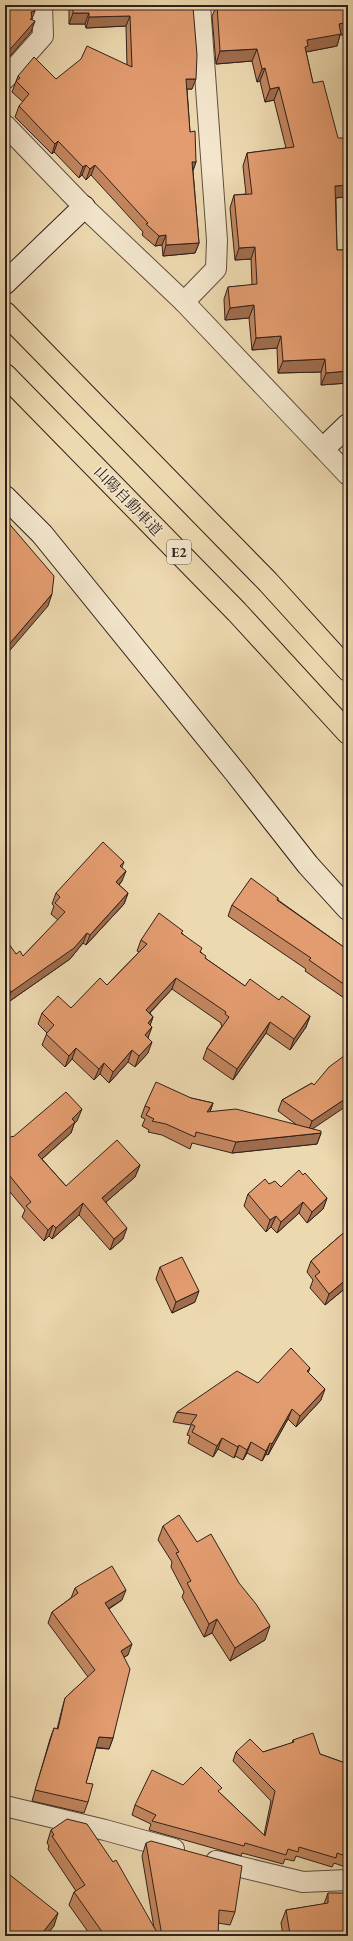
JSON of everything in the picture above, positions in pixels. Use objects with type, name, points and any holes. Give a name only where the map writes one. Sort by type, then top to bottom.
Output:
[{"type":"highway","points":[[5,313],[268,582],[348,670]]},
{"type":"highway","name":"山陽自動車道","points":[[5,375],[237,612],[348,733]]},
{"type":"street","points":[[5,79],[43,36],[42,5]]},
{"type":"street","points":[[184,302],[216,269],[217,240],[200,5]]},
{"type":"street","points":[[5,125],[84,206],[184,302],[348,474]]},
{"type":"street","points":[[5,283],[84,206]]},
{"type":"street","points":[[324,448],[348,425]]},
{"type":"street","points":[[5,497],[42,534],[235,772],[308,865],[348,909]]},
{"type":"street","points":[[5,1806],[54,1819],[105,1830],[248,1870],[275,1876],[303,1882],[348,1880]]},
{"type":"building","points":[[5,5],[34,5],[35,11],[31,12],[32,19],[30,19],[35,21],[5,55]]},
{"type":"building","points":[[73,5],[190,5],[190,8],[193,7],[197,55],[196,79],[186,79],[190,132],[195,131],[196,162],[192,162],[199,243],[166,245],[166,235],[159,236],[146,224],[148,223],[95,165],[90,169],[86,165],[83,167],[58,141],[55,144],[19,106],[29,94],[16,81],[20,78],[18,76],[34,57],[56,79],[81,59],[87,46],[132,67],[130,16],[89,17],[89,13],[73,13]]},
{"type":"building","points":[[217,5],[348,5],[348,22],[339,24],[341,34],[307,40],[308,46],[305,47],[313,83],[323,81],[338,138],[348,138],[348,185],[335,186],[337,250],[348,250],[348,371],[326,373],[325,359],[283,361],[281,336],[256,338],[254,305],[230,308],[228,287],[257,284],[255,247],[239,248],[234,195],[252,194],[247,153],[294,147],[279,87],[270,89],[265,68],[262,69],[257,49],[220,51]]},
{"type":"building","points":[[6,520],[54,576],[52,594],[5,649],[5,521]]},
{"type":"building","points":[[103,842],[124,862],[120,866],[126,871],[116,882],[128,893],[90,935],[87,933],[74,948],[11,992],[5,984],[5,942],[7,941],[16,954],[20,951],[23,956],[65,912],[55,903],[60,897],[56,893]]},
{"type":"building","points":[[251,878],[278,898],[277,900],[348,950],[348,987],[309,960],[311,958],[232,905]]},
{"type":"building","points":[[159,913],[183,931],[181,933],[202,948],[200,952],[206,956],[205,958],[245,986],[250,979],[279,1000],[282,996],[310,1016],[294,1039],[270,1022],[237,1069],[207,1048],[229,1017],[225,1014],[226,1012],[176,978],[146,1010],[153,1017],[148,1023],[152,1027],[145,1035],[152,1042],[139,1056],[132,1050],[113,1072],[104,1063],[99,1069],[76,1048],[69,1056],[46,1034],[54,1025],[42,1013],[58,996],[71,1008],[100,978],[107,985],[147,944],[141,940]]},
{"type":"building","points":[[348,1053],[348,1097],[312,1121],[282,1100],[312,1083],[314,1085],[329,1067]]},
{"type":"building","points":[[156,1082],[191,1098],[213,1103],[207,1112],[236,1109],[321,1131],[321,1133],[236,1142],[196,1132],[195,1137],[166,1124],[152,1121],[154,1119],[146,1115],[150,1108],[145,1106]]},
{"type":"building","points":[[66,1092],[82,1109],[72,1119],[75,1122],[38,1155],[66,1186],[117,1140],[140,1165],[102,1198],[127,1228],[114,1239],[83,1203],[56,1228],[53,1225],[48,1230],[26,1206],[31,1202],[5,1170],[5,1142],[12,1136],[13,1137]]},
{"type":"building","points":[[299,1170],[303,1175],[305,1173],[327,1198],[312,1212],[303,1202],[281,1222],[276,1216],[270,1220],[248,1194],[265,1179],[269,1184],[275,1181],[281,1187]]},
{"type":"building","points":[[348,1229],[348,1278],[329,1294],[315,1276],[320,1272],[311,1261]]},
{"type":"building","points":[[182,1257],[199,1291],[176,1302],[160,1267]]},
{"type":"building","points":[[291,1348],[310,1368],[307,1371],[325,1389],[300,1416],[292,1409],[272,1444],[270,1443],[266,1451],[251,1442],[247,1450],[222,1438],[217,1446],[192,1432],[195,1426],[191,1424],[197,1415],[177,1412],[237,1371],[258,1383]]},
{"type":"building","points":[[179,1515],[197,1542],[211,1534],[239,1583],[256,1604],[270,1626],[235,1648],[217,1619],[209,1624],[187,1583],[191,1581],[176,1553],[179,1552],[163,1526]]},
{"type":"building","points":[[112,1566],[126,1590],[105,1603],[132,1644],[121,1651],[130,1669],[113,1738],[99,1737],[86,1783],[93,1784],[88,1802],[35,1790],[54,1728],[58,1729],[65,1698],[95,1670],[52,1612],[78,1593],[75,1588]]},
{"type":"building","points":[[313,1733],[320,1754],[348,1764],[348,1857],[337,1853],[336,1858],[299,1847],[298,1852],[288,1849],[286,1855],[245,1843],[244,1846],[152,1821],[156,1815],[135,1805],[152,1770],[183,1785],[201,1767],[222,1788],[218,1791],[265,1836],[275,1791],[236,1752],[250,1739],[263,1752],[294,1742],[293,1740]]},
{"type":"building","points":[[67,1819],[87,1824],[113,1862],[116,1860],[159,1936],[105,1936],[74,1892],[85,1885],[52,1836],[54,1835],[51,1830]]},
{"type":"building","points":[[151,1841],[242,1866],[235,1912],[219,1910],[218,1936],[162,1936],[146,1843]]},
{"type":"building","points":[[5,1871],[58,1913],[40,1936],[5,1936]]},
{"type":"building","points":[[328,1893],[348,1893],[348,1936],[281,1936],[290,1934],[286,1910],[328,1903]]}]
